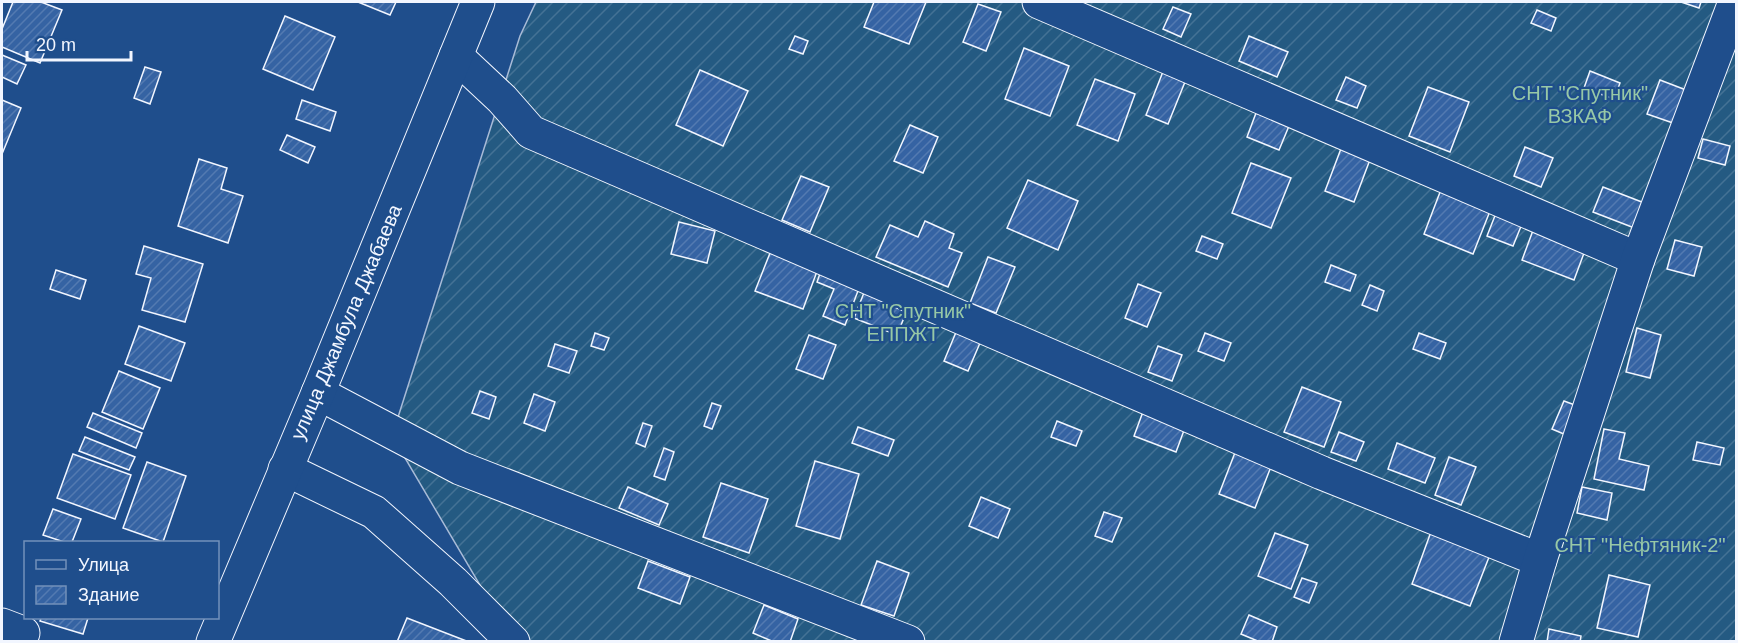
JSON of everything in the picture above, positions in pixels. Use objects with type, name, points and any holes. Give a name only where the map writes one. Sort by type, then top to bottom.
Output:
[{"type":"main road","name":"улица Джамбула Джабаева","points":[[213,642],[478,2]]},
{"type":"main road","points":[[1039,2],[1638,259]]},
{"type":"main road","points":[[1516,642],[1540,560],[1638,259],[1735,2]]},
{"type":"main road","points":[[456,56],[502,99],[531,132],[1322,473],[1540,560]]},
{"type":"main road","points":[[318,393],[460,468],[908,642]]},
{"type":"main road","points":[[285,469],[374,512],[453,582],[513,642]]},
{"type":"green space","name":"СНТ \"Спутник\" ЕППЖТ","points":[[536,2],[1736,2],[1736,641],[513,641],[392,436],[520,36]]},
{"type":"building","points":[[13,2],[41,2],[62,10],[40,63],[2,47],[2,29]]},
{"type":"building","points":[[358,2],[396,2],[390,15]]},
{"type":"building","points":[[874,2],[926,2],[909,44],[864,27]]},
{"type":"building","points":[[1681,2],[1701,2],[1699,8]]},
{"type":"building","points":[[978,4],[1001,12],[986,51],[963,42]]},
{"type":"building","points":[[1173,7],[1191,14],[1181,37],[1163,29]]},
{"type":"building","points":[[1537,10],[1556,18],[1551,31],[1531,23]]},
{"type":"building","points":[[285,16],[335,37],[313,90],[263,69]]},
{"type":"building","points":[[795,36],[808,41],[803,54],[789,49]]},
{"type":"building","points":[[1249,36],[1288,52],[1277,77],[1239,61]]},
{"type":"building","points":[[1024,48],[1069,66],[1050,116],[1005,99]]},
{"type":"building","points":[[2,55],[26,65],[17,84],[2,77]]},
{"type":"building","points":[[145,67],[161,72],[150,104],[134,98]]},
{"type":"building","points":[[1164,69],[1187,77],[1168,124],[1146,115]]},
{"type":"building","points":[[700,70],[748,91],[723,146],[676,125]]},
{"type":"building","points":[[1590,71],[1620,83],[1614,99],[1584,88]]},
{"type":"building","points":[[1346,77],[1366,86],[1357,108],[1336,100]]},
{"type":"building","points":[[1095,79],[1135,94],[1118,141],[1077,125]]},
{"type":"building","points":[[1660,80],[1686,90],[1673,123],[1647,114]]},
{"type":"building","points":[[1428,87],[1469,102],[1450,152],[1409,136]]},
{"type":"building","points":[[2,100],[21,108],[2,154]]},
{"type":"building","points":[[302,100],[336,112],[330,131],[296,119]]},
{"type":"building","points":[[1256,113],[1289,126],[1279,150],[1247,137]]},
{"type":"building","points":[[910,125],[938,137],[923,173],[894,161]]},
{"type":"building","points":[[287,135],[315,147],[308,163],[280,150]]},
{"type":"building","points":[[1703,139],[1730,146],[1725,165],[1698,158]]},
{"type":"building","points":[[1342,146],[1371,157],[1354,202],[1325,191]]},
{"type":"building","points":[[1525,147],[1553,158],[1541,187],[1514,176]]},
{"type":"building","points":[[199,159],[227,168],[221,189],[243,196],[228,243],[178,226]]},
{"type":"building","points":[[1251,163],[1291,178],[1271,228],[1232,213]]},
{"type":"building","points":[[801,176],[829,187],[810,232],[782,220]]},
{"type":"building","points":[[1028,180],[1078,201],[1058,250],[1007,228]]},
{"type":"building","points":[[1442,187],[1492,206],[1473,254],[1424,234]]},
{"type":"building","points":[[1603,187],[1647,204],[1637,229],[1593,212]]},
{"type":"building","points":[[1498,208],[1524,219],[1513,246],[1487,236]]},
{"type":"building","points":[[925,221],[954,234],[949,248],[962,253],[948,287],[876,257],[890,225],[918,237]]},
{"type":"building","points":[[679,222],[715,231],[707,263],[671,254]]},
{"type":"building","points":[[1535,225],[1587,245],[1574,280],[1522,260]]},
{"type":"building","points":[[1202,236],[1223,244],[1217,259],[1196,251]]},
{"type":"building","points":[[1675,240],[1702,247],[1694,276],[1667,269]]},
{"type":"building","points":[[144,246],[203,264],[185,322],[142,310],[151,278],[136,274]]},
{"type":"building","points":[[772,248],[819,266],[803,309],[755,291]]},
{"type":"building","points":[[988,257],[1015,267],[996,313],[970,303]]},
{"type":"building","points":[[1331,265],[1356,275],[1350,291],[1325,282]]},
{"type":"building","points":[[822,268],[861,283],[845,325],[823,316],[834,289],[817,282]]},
{"type":"building","points":[[56,270],[86,280],[80,299],[50,289]]},
{"type":"building","points":[[1138,284],[1161,293],[1147,327],[1125,318]]},
{"type":"building","points":[[867,285],[910,303],[897,335],[854,318]]},
{"type":"building","points":[[1370,285],[1384,291],[1377,311],[1362,305]]},
{"type":"building","points":[[959,325],[983,336],[968,371],[944,361]]},
{"type":"building","points":[[139,326],[185,343],[171,381],[125,364]]},
{"type":"building","points":[[1637,328],[1661,335],[1650,378],[1626,372]]},
{"type":"building","points":[[595,333],[609,338],[604,350],[591,346]]},
{"type":"building","points":[[1205,333],[1231,343],[1224,361],[1198,351]]},
{"type":"building","points":[[1419,333],[1446,343],[1440,359],[1413,349]]},
{"type":"building","points":[[809,335],[836,345],[823,379],[796,369]]},
{"type":"building","points":[[555,344],[577,351],[569,373],[548,366]]},
{"type":"building","points":[[1158,346],[1182,355],[1172,381],[1148,372]]},
{"type":"building","points":[[119,371],[160,388],[143,429],[102,412]]},
{"type":"building","points":[[1302,387],[1341,402],[1324,447],[1284,432]]},
{"type":"building","points":[[480,391],[496,397],[489,419],[472,413]]},
{"type":"building","points":[[534,394],[555,402],[545,431],[524,423]]},
{"type":"building","points":[[1564,401],[1583,408],[1571,437],[1552,429]]},
{"type":"building","points":[[712,403],[721,406],[712,429],[704,426]]},
{"type":"building","points":[[1144,409],[1186,425],[1176,452],[1134,436]]},
{"type":"building","points":[[93,413],[142,433],[136,448],[87,427]]},
{"type":"building","points":[[1057,421],[1082,431],[1076,446],[1051,437]]},
{"type":"building","points":[[643,423],[652,426],[645,447],[636,443]]},
{"type":"building","points":[[858,427],[894,440],[888,456],[852,443]]},
{"type":"building","points":[[1604,429],[1625,433],[1619,459],[1649,466],[1644,490],[1594,479]]},
{"type":"building","points":[[1339,432],[1364,442],[1356,461],[1331,452]]},
{"type":"building","points":[[85,437],[135,457],[129,470],[79,451]]},
{"type":"building","points":[[1697,442],[1724,448],[1720,465],[1693,460]]},
{"type":"building","points":[[1397,443],[1435,458],[1425,483],[1388,469]]},
{"type":"building","points":[[664,448],[674,452],[665,480],[654,476]]},
{"type":"building","points":[[1236,450],[1272,464],[1255,508],[1219,494]]},
{"type":"building","points":[[73,454],[131,475],[115,519],[57,498]]},
{"type":"building","points":[[1449,457],[1476,467],[1461,505],[1435,495]]},
{"type":"building","points":[[815,461],[859,474],[840,539],[796,526]]},
{"type":"building","points":[[147,462],[186,476],[163,541],[123,528]]},
{"type":"building","points":[[721,483],[768,499],[749,553],[703,537]]},
{"type":"building","points":[[628,487],[668,504],[659,525],[619,508]]},
{"type":"building","points":[[1582,487],[1612,493],[1607,520],[1577,513]]},
{"type":"building","points":[[981,497],[1010,509],[998,538],[969,526]]},
{"type":"building","points":[[53,509],[81,519],[72,541],[61,541],[43,535]]},
{"type":"building","points":[[1104,512],[1122,518],[1112,542],[1095,536]]},
{"type":"building","points":[[1432,529],[1491,552],[1470,606],[1412,584]]},
{"type":"building","points":[[1275,533],[1308,545],[1291,589],[1258,576]]},
{"type":"building","points":[[648,561],[690,577],[680,604],[638,588]]},
{"type":"building","points":[[877,561],[909,573],[894,616],[861,605]]},
{"type":"building","points":[[1609,575],[1650,585],[1638,637],[1597,628]]},
{"type":"building","points":[[1302,578],[1317,583],[1309,603],[1294,597]]},
{"type":"building","points":[[764,605],[798,619],[790,642],[774,642],[753,633]]},
{"type":"building","points":[[1249,615],[1277,627],[1272,642],[1260,642],[1241,634]]},
{"type":"building","points":[[407,618],[469,642],[397,642]]},
{"type":"building","points":[[41,619],[88,619],[83,634],[40,621]]},
{"type":"building","points":[[1549,629],[1581,636],[1580,642],[1547,642]]},
{"type":"park label","name":"СНТ \"Спутник\" ВЗКАФ","points":[[1580,104]]},
{"type":"park label","name":"СНТ \"Нефтяник-2\"","points":[[1640,545]]}]
